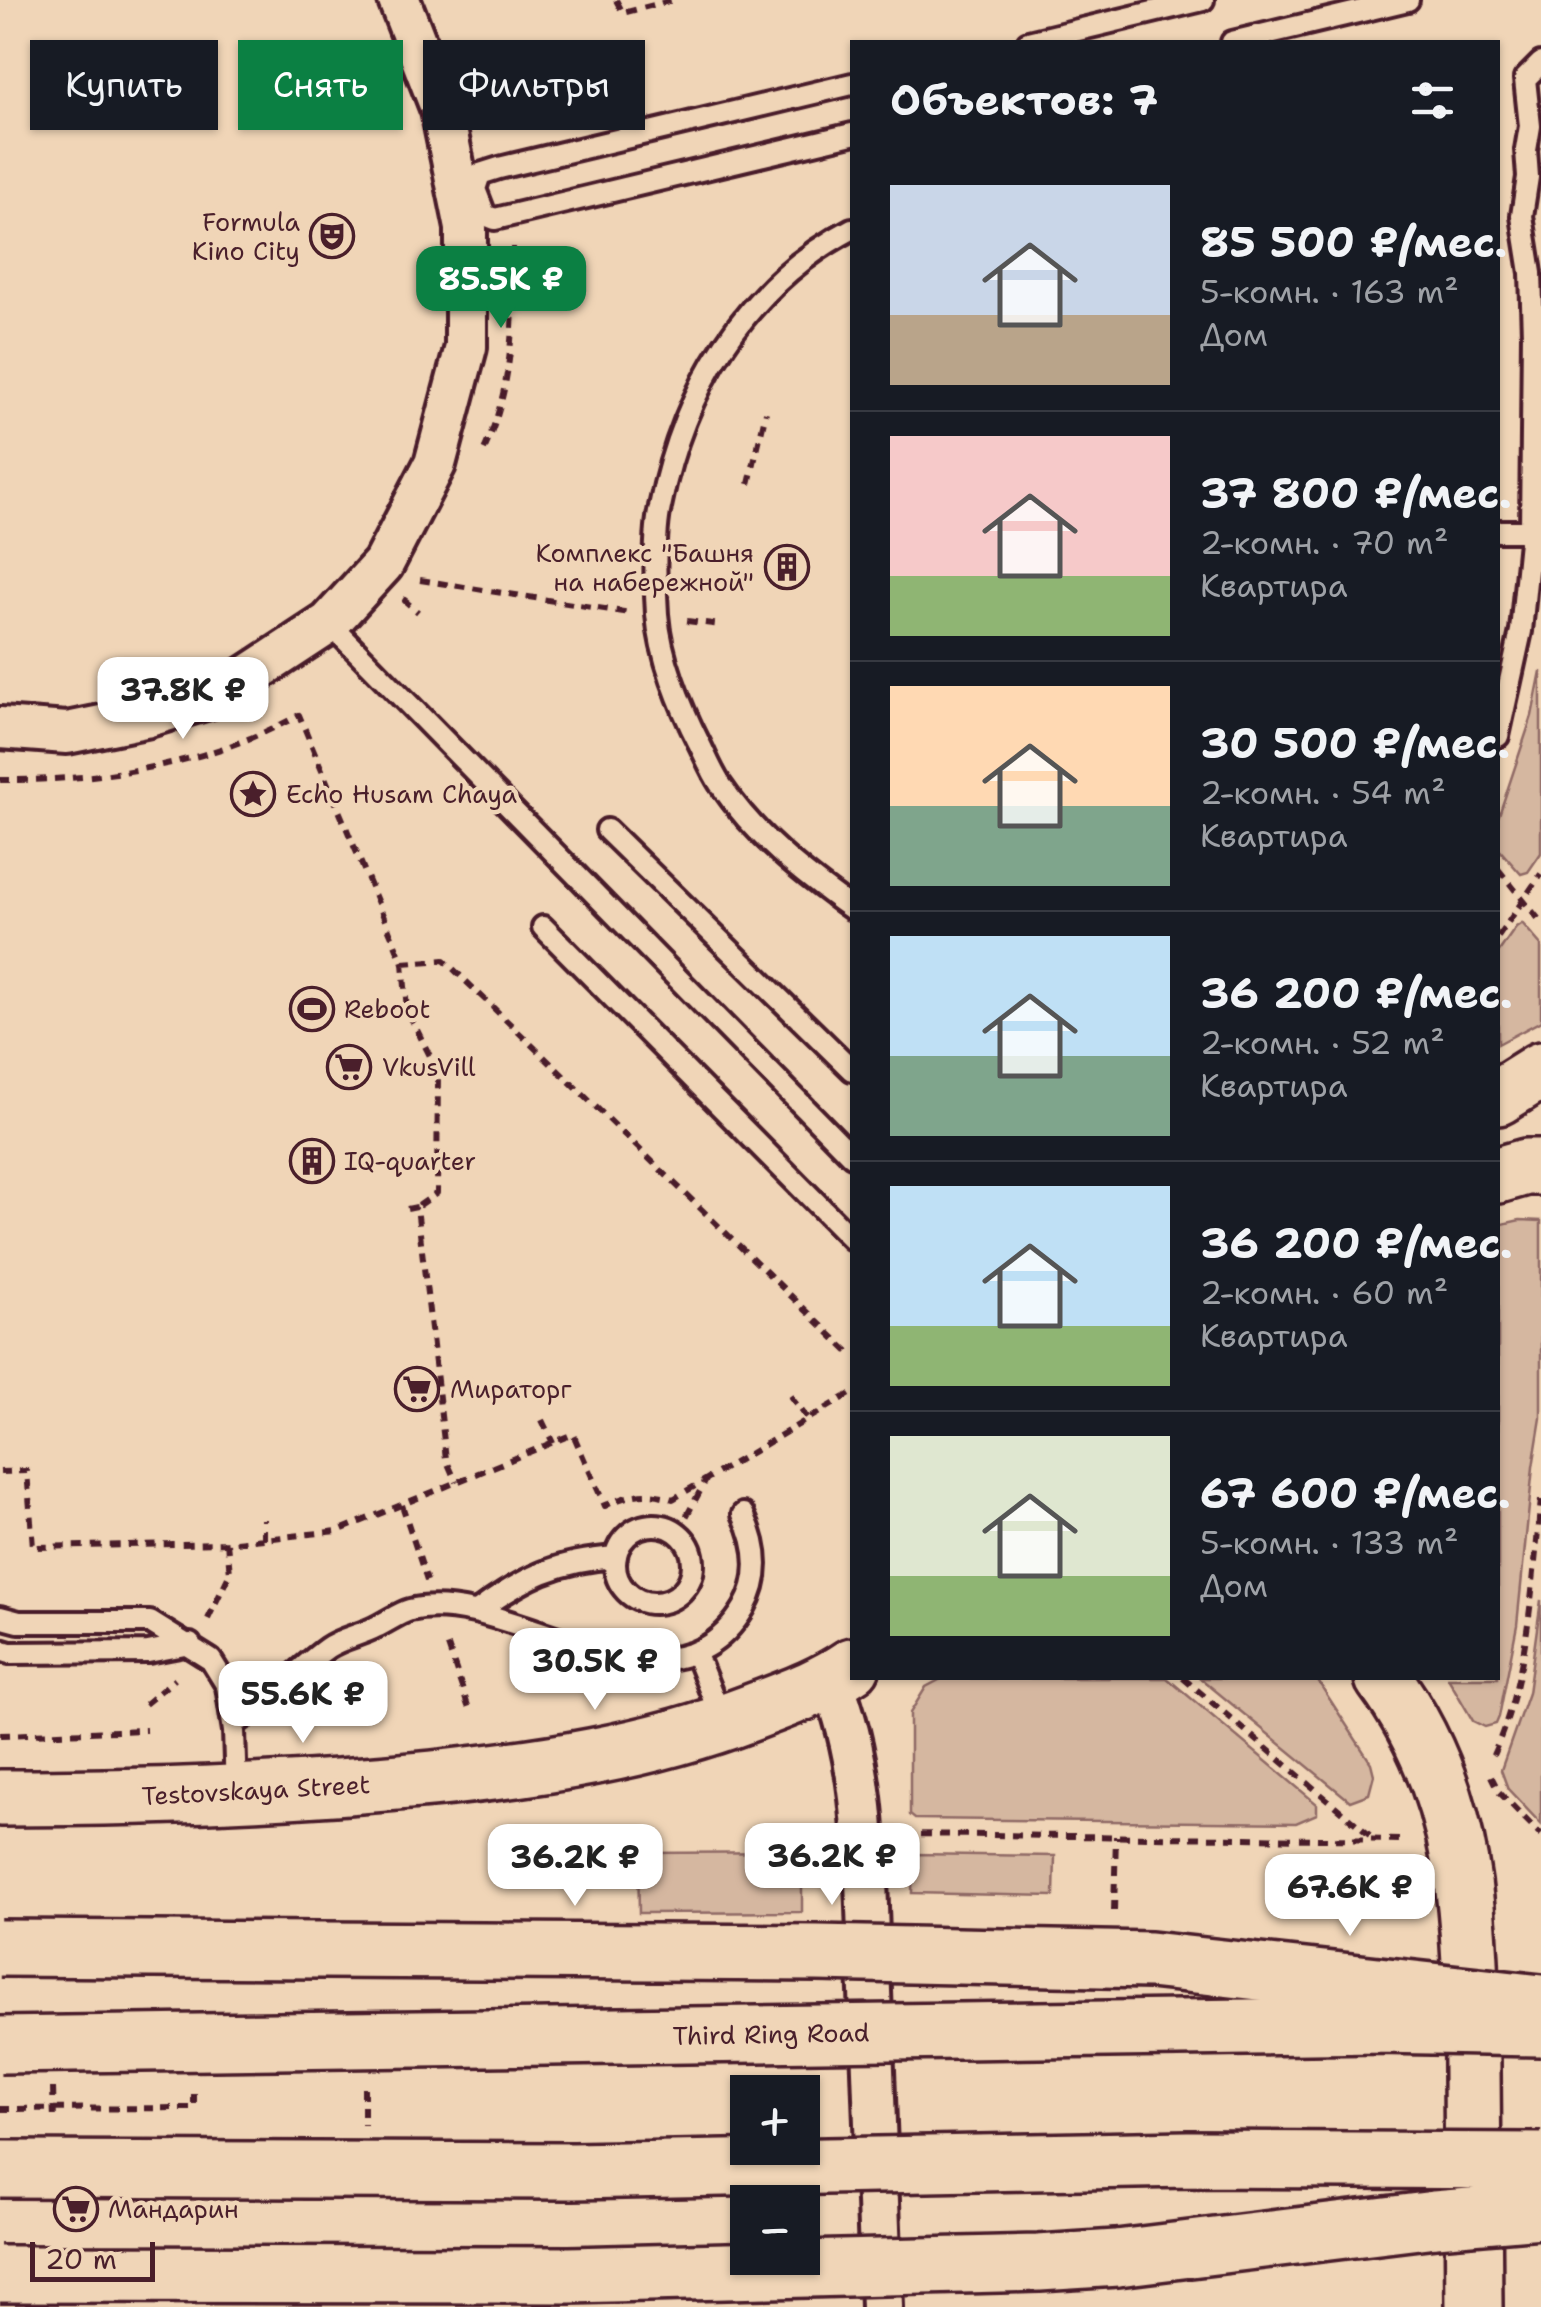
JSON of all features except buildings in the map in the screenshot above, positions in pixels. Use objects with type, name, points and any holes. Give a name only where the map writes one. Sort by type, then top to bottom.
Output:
[{"type":"main road","points":[[1500,1096],[1541,1070]]},
{"type":"main road","points":[[1500,1105],[1541,1094]]},
{"type":"main road","points":[[1500,1175],[1541,1167]]},
{"type":"main road","name":"Testovskaya Street","points":[[0,1798],[236,1793],[518,1770],[652,1744],[724,1723],[842,1673]]},
{"type":"main road","points":[[1385,1680],[1437,1772],[1460,1846],[1469,1910],[1472,1980],[1474,2307]]},
{"type":"main road","points":[[0,1948],[817,1952],[1150,1960],[1541,2004]]},
{"type":"main road","name":"Third Ring Road","points":[[0,2045],[1379,2025],[1541,2028]]},
{"type":"main road","points":[[0,2170],[573,2171],[1188,2159],[1541,2162]]},
{"type":"main road","points":[[0,2274],[570,2275],[1039,2264],[1541,2210]]},
{"type":"street","points":[[0,728],[67,733],[145,717],[221,694],[329,623],[383,564],[435,464],[466,347],[466,228],[442,110],[399,0]]},
{"type":"street","points":[[842,1673],[864,1834],[882,2307]]},
{"type":"lane","points":[[1036,40],[1203,0]]},
{"type":"lane","points":[[1240,40],[1408,0]]},
{"type":"lane","points":[[1500,727],[1521,630],[1532,531],[1532,274],[1522,216],[1534,181],[1526,150],[1536,124],[1525,79],[1541,63]]},
{"type":"lane","points":[[850,84],[499,168],[480,174],[474,189],[485,215],[495,218],[850,134]]},
{"type":"lane","points":[[850,230],[818,247],[744,316],[721,347],[686,413],[658,510],[657,617],[679,704],[720,784],[778,854],[850,908]]},
{"type":"lane","points":[[1500,531],[1532,531]]},
{"type":"lane","points":[[329,623],[850,1154]]},
{"type":"lane","points":[[607,830],[850,1068]]},
{"type":"lane","points":[[543,928],[850,1237]]},
{"type":"lane","points":[[233,1725],[257,1710],[330,1646],[410,1610],[478,1612],[594,1651],[636,1658],[696,1652],[724,1631],[750,1596],[756,1556],[753,1535],[742,1514]]},
{"type":"lane","points":[[649,1524],[664,1525],[678,1532],[689,1544],[694,1558],[693,1574],[686,1588],[675,1598],[660,1603],[644,1602],[630,1595],[620,1584],[615,1569],[622,1539],[649,1524]]},
{"type":"lane","points":[[478,1612],[512,1586],[550,1567],[616,1557]]},
{"type":"lane","points":[[0,1617],[19,1622],[150,1622],[190,1644],[211,1660],[227,1686],[236,1793]]},
{"type":"lane","points":[[0,1650],[148,1652],[190,1644]]},
{"type":"lane","points":[[696,1652],[724,1723]]},
{"type":"path","points":[[616,0],[623,13],[673,0]]},
{"type":"path","points":[[749,484],[766,412]]},
{"type":"path","points":[[419,579],[720,625]]},
{"type":"path","points":[[293,716],[403,963],[407,1010],[438,1072],[437,1193],[418,1207],[407,1209]]},
{"type":"path","points":[[1500,872],[1541,922]]},
{"type":"path","points":[[1500,934],[1541,874]]},
{"type":"path","points":[[403,963],[444,960],[850,1353]]},
{"type":"path","points":[[418,1207],[446,1459],[456,1482]]},
{"type":"path","points":[[0,1472],[27,1471],[32,1546],[227,1543],[338,1531],[574,1434],[605,1506],[624,1496],[641,1494],[673,1499],[850,1394]]},
{"type":"path","points":[[790,1396],[808,1419]]},
{"type":"path","points":[[542,1420],[553,1443]]},
{"type":"path","points":[[678,1532],[706,1480]]},
{"type":"path","points":[[1494,1756],[1515,1692],[1528,1621],[1541,1500]]},
{"type":"path","points":[[402,1505],[431,1591]]},
{"type":"path","points":[[264,1519],[264,1539]]},
{"type":"path","points":[[208,1619],[230,1573],[227,1543]]},
{"type":"path","points":[[448,1646],[470,1712]]},
{"type":"path","points":[[145,1704],[183,1672]]},
{"type":"path","points":[[1186,1680],[1375,1840]]},
{"type":"path","points":[[0,1735],[146,1730]]},
{"type":"path","points":[[1486,1766],[1499,1792],[1541,1835]]},
{"type":"path","points":[[887,1834],[1411,1840]]},
{"type":"path","points":[[1098,1912],[1114,1913],[1116,1836]]},
{"type":"path","points":[[53,2072],[54,2128]]},
{"type":"path","points":[[364,2075],[364,2133]]},
{"type":"shaded area","points":[[1541,671],[1541,853],[1528,872],[1521,874],[1500,850],[1500,812],[1532,716]]},
{"type":"shaded area","points":[[1522,923],[1541,945],[1541,1021],[1500,1043],[1500,950]]},
{"type":"shaded area","points":[[1541,1221],[1541,1418],[1517,1625],[1499,1717],[1496,1724],[1485,1727],[1473,1721],[1449,1680],[1500,1680],[1500,1225]]},
{"type":"shaded area","points":[[1541,1600],[1541,1824],[1508,1789],[1501,1770],[1528,1693]]},
{"type":"shaded area","points":[[939,1680],[1169,1680],[1317,1804],[1317,1814],[1296,1823],[915,1819],[910,1815],[910,1713],[926,1687]]},
{"type":"shaded area","points":[[1202,1680],[1317,1680],[1371,1763],[1374,1775],[1369,1794],[1350,1801]]},
{"type":"shaded area","points":[[802,1852],[802,1912],[639,1913],[638,1853]]},
{"type":"shaded area","points":[[913,1854],[1055,1856],[1054,1896],[912,1893]]},
{"type":"place","name":"Formula Kino City","points":[[332,236]]},
{"type":"place","name":"Комплекс \"Башня на набережной\"","points":[[787,567]]},
{"type":"place","name":"Echo Husam Chaya","points":[[253,794]]},
{"type":"place","name":"Reboot","points":[[312,1009]]},
{"type":"place","name":"VkusVill","points":[[349,1067]]},
{"type":"place","name":"IQ-quarter","points":[[312,1161]]},
{"type":"place","name":"Мираторг","points":[[417,1389]]},
{"type":"place","name":"Мандарин","points":[[76,2209]]}]
